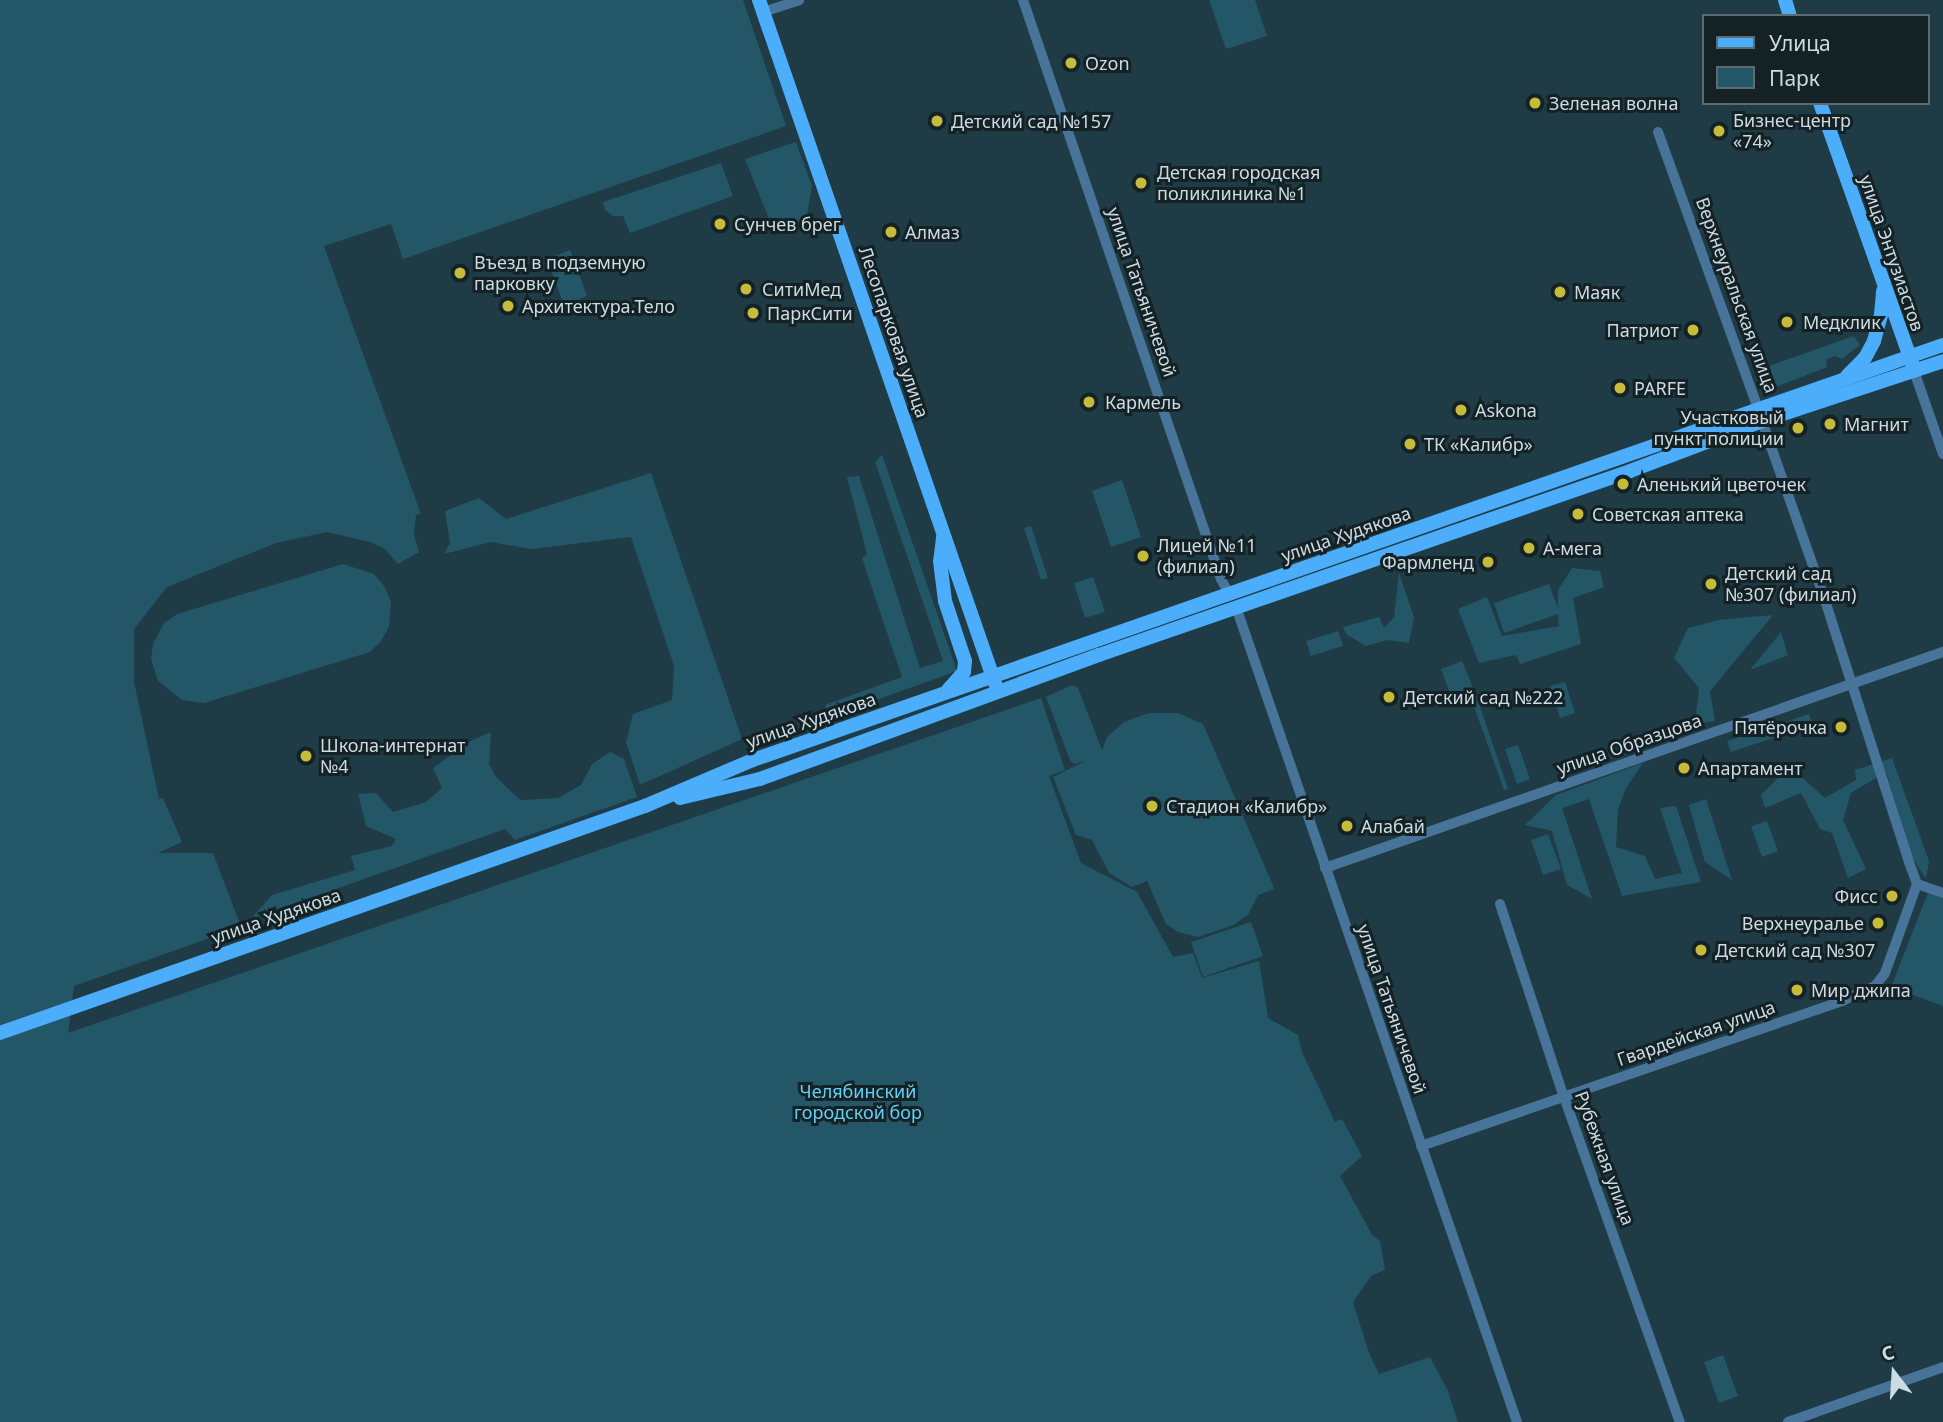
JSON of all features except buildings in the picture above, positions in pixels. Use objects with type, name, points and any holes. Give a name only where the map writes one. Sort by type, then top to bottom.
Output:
[{"type":"main road","name":"Лесопарковая улица","points":[[761,6],[995,684]]},
{"type":"main road","name":"улица Энтузиастов","points":[[1821,105],[1912,364]]},
{"type":"main road","points":[[1840,380],[1865,358],[1874,341],[1881,315],[1883,283]]},
{"type":"main road","name":"улица Худякова","points":[[0,1034],[645,806],[753,760],[944,695],[995,684],[1912,364],[1943,345]]},
{"type":"main road","name":"улица Худякова","points":[[1760,415],[1840,380],[1912,364],[1943,361]]},
{"type":"main road","points":[[944,534],[940,561],[943,590],[965,661],[959,680],[944,695]]},
{"type":"main road","name":"улица Худякова","points":[[645,806],[761,779],[982,700],[995,684]]},
{"type":"street","points":[[761,6],[799,0]]},
{"type":"street","name":"улица Татьяничевой","points":[[1023,0],[1221,579],[1232,601],[1517,1422]]},
{"type":"street","name":"Верхнеуральская улица","points":[[1658,132],[1822,591],[1850,686],[1917,884]]},
{"type":"street","name":"улица Энтузиастов","points":[[1912,364],[1943,454]]},
{"type":"street","name":"улица Образцова","points":[[1325,868],[1943,652]]},
{"type":"street","points":[[1917,884],[1943,893]]},
{"type":"street","name":"Гвардейская улица","points":[[1421,1146],[1844,1000],[1875,986],[1885,973],[1917,884]]},
{"type":"street","name":"Рубежная улица","points":[[1500,904],[1564,1097],[1680,1422]]},
{"type":"street","points":[[1788,1422],[1943,1367]]},
{"type":"green space","name":"Челябинский городской бор","points":[[0,0],[743,0],[786,126],[403,259],[391,224],[324,246],[421,514],[416,515],[414,535],[419,552],[398,564],[385,549],[370,542],[327,532],[276,543],[167,587],[134,629],[134,682],[159,799],[163,798],[182,842],[158,853],[213,853],[241,927],[74,986],[68,1033],[1041,698],[1065,770],[1049,776],[1081,863],[1137,892],[1173,957],[1193,953],[1202,978],[1259,961],[1268,1018],[1298,1035],[1302,1052],[1335,1122],[1342,1119],[1362,1156],[1340,1176],[1372,1235],[1380,1241],[1385,1270],[1371,1276],[1353,1302],[1369,1353],[1379,1374],[1430,1357],[1448,1391],[1458,1422],[0,1422]]},
{"type":"green space","points":[[1209,0],[1255,0],[1267,36],[1226,49]]},
{"type":"green space","points":[[796,142],[812,186],[806,221],[787,225],[769,219],[745,159]]},
{"type":"green space","points":[[721,163],[733,196],[630,233],[623,216],[613,216],[605,210],[603,202]]},
{"type":"green space","points":[[570,250],[587,296],[564,305],[547,259]]},
{"type":"green space","points":[[1854,336],[1860,345],[1842,359],[1835,356],[1826,360],[1827,367],[1776,387],[1769,366]]},
{"type":"green space","points":[[882,455],[957,671],[829,717],[825,705],[902,677],[862,558],[867,554],[847,477],[859,476],[920,668],[943,661],[875,462]]},
{"type":"green space","points":[[651,473],[742,739],[640,785],[626,742],[633,714],[672,700],[674,666],[631,537],[531,549],[490,542],[444,554],[450,543],[445,511],[479,498],[506,519]]},
{"type":"green space","points":[[1122,480],[1141,537],[1111,547],[1092,491]]},
{"type":"green space","points":[[1031,526],[1048,578],[1041,580],[1024,528]]},
{"type":"green space","points":[[343,564],[374,574],[385,587],[391,602],[389,627],[381,641],[370,652],[204,703],[182,700],[158,681],[151,659],[153,644],[164,623],[177,614]]},
{"type":"green space","points":[[1572,568],[1600,571],[1604,587],[1573,598],[1581,644],[1520,664],[1516,655],[1479,663],[1458,609],[1487,597],[1502,636],[1559,626],[1558,614],[1504,633],[1494,603],[1549,584],[1558,608],[1558,590]]},
{"type":"green space","points":[[1399,573],[1414,617],[1409,643],[1387,640],[1366,646],[1346,634],[1343,627],[1379,617],[1384,628],[1394,617]]},
{"type":"green space","points":[[1093,577],[1105,612],[1085,618],[1074,583]]},
{"type":"green space","points":[[1773,615],[1710,691],[1715,721],[1695,724],[1699,688],[1674,658],[1688,628],[1719,620]]},
{"type":"green space","points":[[1338,631],[1343,646],[1311,656],[1306,641]]},
{"type":"green space","points":[[1781,632],[1788,655],[1750,670]]},
{"type":"green space","points":[[1462,661],[1508,789],[1504,790],[1470,695],[1452,699],[1441,669]]},
{"type":"green space","points":[[1565,682],[1575,713],[1560,718],[1550,686]]},
{"type":"green space","name":"Стадион «Калибр»","points":[[1072,685],[1078,688],[1102,750],[1107,737],[1124,722],[1149,713],[1178,713],[1203,724],[1274,889],[1258,895],[1248,915],[1233,925],[1198,937],[1178,932],[1166,924],[1147,881],[1132,887],[1109,873],[1092,840],[1076,835],[1053,777],[1085,761],[1074,764],[1070,760],[1046,697]]},
{"type":"green space","points":[[1809,714],[1813,725],[1731,752],[1727,741]]},
{"type":"green space","points":[[491,732],[489,764],[496,777],[520,800],[558,798],[581,785],[592,764],[610,752],[624,759],[637,797],[515,840],[505,829],[251,919],[272,895],[355,870],[351,856],[392,846],[396,839],[366,826],[358,794],[376,793],[393,812],[426,802],[442,788],[433,768],[471,741]]},
{"type":"green space","points":[[1518,745],[1530,779],[1517,784],[1505,749]]},
{"type":"green space","points":[[1892,758],[1929,861],[1926,879],[1912,857],[1886,772],[1851,793],[1843,820],[1866,869],[1848,878],[1832,833],[1820,829],[1801,793],[1765,808],[1761,795],[1779,777],[1798,774],[1825,798],[1856,780],[1855,770]]},
{"type":"green space","points":[[1643,763],[1626,788],[1618,809],[1616,847],[1645,856],[1655,879],[1682,873],[1660,808],[1676,806],[1701,882],[1622,896],[1589,799],[1562,808],[1592,899],[1567,885],[1552,831],[1525,825],[1556,795]]},
{"type":"green space","points":[[1706,799],[1732,880],[1705,862],[1689,805]]},
{"type":"green space","points":[[1767,821],[1778,851],[1762,857],[1751,826]]},
{"type":"green space","points":[[1548,834],[1561,869],[1543,875],[1531,840]]},
{"type":"green space","points":[[1929,890],[1943,896],[1943,1006],[1891,987]]},
{"type":"green space","points":[[1251,922],[1263,956],[1203,977],[1191,942]]},
{"type":"green space","points":[[1723,1355],[1738,1396],[1719,1403],[1704,1362]]},
{"type":"place","name":"Ozon","points":[[1071,63]]},
{"type":"place","name":"Зеленая волна","points":[[1535,103]]},
{"type":"place","name":"Детский сад №157","points":[[937,121]]},
{"type":"place","name":"Бизнес-центр «74»","points":[[1719,131]]},
{"type":"place","name":"Детская городская поликлиника №1","points":[[1141,183]]},
{"type":"place","name":"Сунчев брег","points":[[720,224]]},
{"type":"place","name":"Алмаз","points":[[891,232]]},
{"type":"place","name":"Въезд в подземную парковку","points":[[460,273]]},
{"type":"place","name":"СитиМед","points":[[746,289]]},
{"type":"place","name":"Маяк","points":[[1560,292]]},
{"type":"place","name":"Архитектура.Тело","points":[[508,306]]},
{"type":"place","name":"ПаркСити","points":[[753,313]]},
{"type":"place","name":"Медклик","points":[[1787,322]]},
{"type":"place","name":"Патриот","points":[[1693,330]]},
{"type":"place","name":"PARFE","points":[[1620,388]]},
{"type":"place","name":"Кармель","points":[[1089,402]]},
{"type":"place","name":"Askona","points":[[1461,410]]},
{"type":"place","name":"Магнит","points":[[1830,424]]},
{"type":"place","name":"Участковый пункт полиции","points":[[1798,428]]},
{"type":"place","name":"ТК «Калибр»","points":[[1410,444]]},
{"type":"place","name":"Аленький цветочек","points":[[1623,484]]},
{"type":"place","name":"Советская аптека","points":[[1578,514]]},
{"type":"place","name":"А-мега","points":[[1529,548]]},
{"type":"place","name":"Лицей №11 (филиал)","points":[[1143,556]]},
{"type":"place","name":"Фармленд","points":[[1488,562]]},
{"type":"place","name":"Детский сад №307 (филиал)","points":[[1711,584]]},
{"type":"place","name":"Детский сад №222","points":[[1389,697]]},
{"type":"place","name":"Пятёрочка","points":[[1841,727]]},
{"type":"place","name":"Школа-интернат №4","points":[[306,756]]},
{"type":"place","name":"Апартамент","points":[[1684,768]]},
{"type":"place","name":"Стадион «Калибр»","points":[[1152,806]]},
{"type":"place","name":"Алабай","points":[[1347,826]]},
{"type":"place","name":"Фисс","points":[[1892,896]]},
{"type":"place","name":"Верхнеуралье","points":[[1878,923]]},
{"type":"place","name":"Детский сад №307","points":[[1701,950]]},
{"type":"place","name":"Мир джипа","points":[[1797,990]]}]
